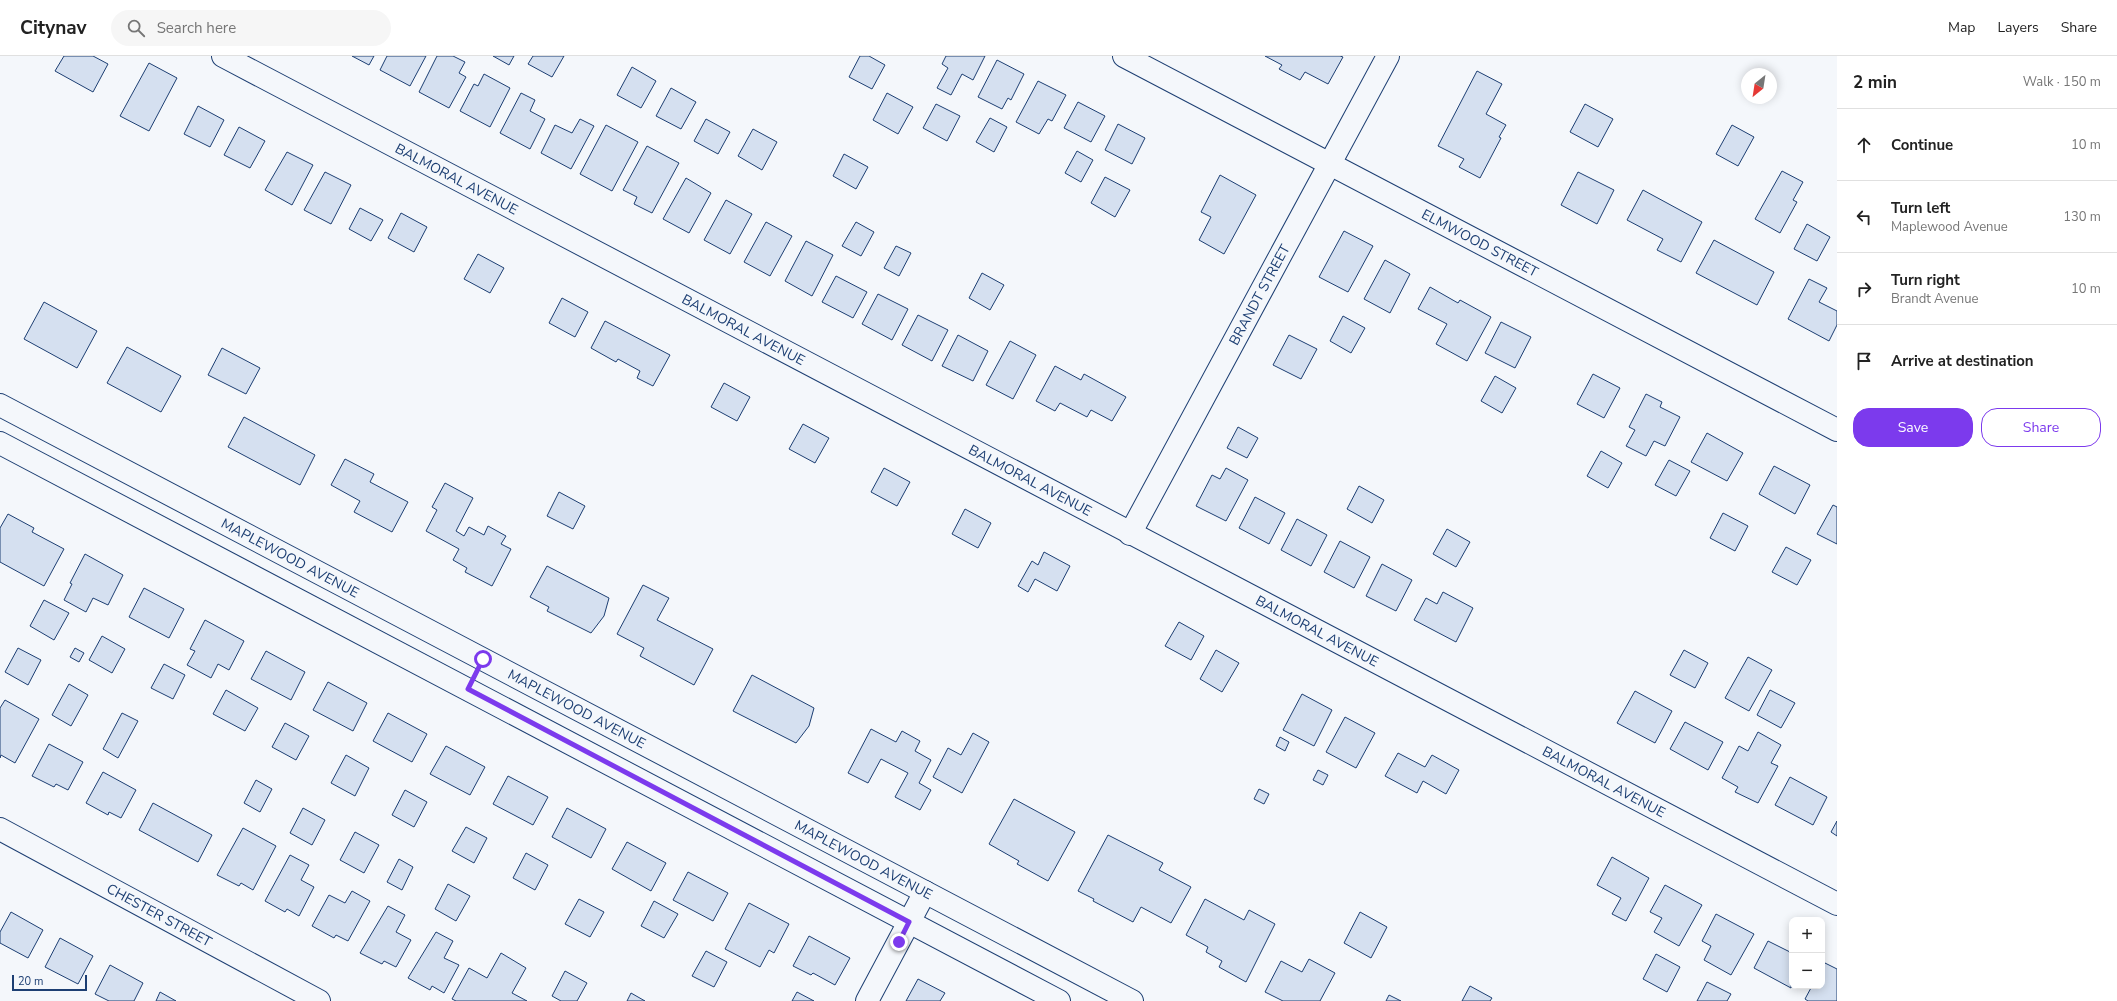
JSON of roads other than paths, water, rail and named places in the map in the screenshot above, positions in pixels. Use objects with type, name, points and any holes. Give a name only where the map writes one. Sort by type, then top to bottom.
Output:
[{"type":"street","name":"BALMORAL AVENUE","points":[[223,56],[1130,534],[1837,904]]},
{"type":"street","name":"ELMWOOD STREET","points":[[1124,56],[1837,430]]},
{"type":"street","name":"BRANDT STREET","points":[[1130,534],[1388,56]]},
{"type":"street","name":"MAPLEWOOD AVENUE","points":[[0,405],[925,892],[1099,993],[1132,1001]]},
{"type":"street","points":[[0,443],[1059,1001]]},
{"type":"street","points":[[468,689],[483,659]]},
{"type":"street","name":"CHESTER STREET","points":[[0,829],[319,1001]]},
{"type":"street","points":[[867,1001],[925,892]]}]
